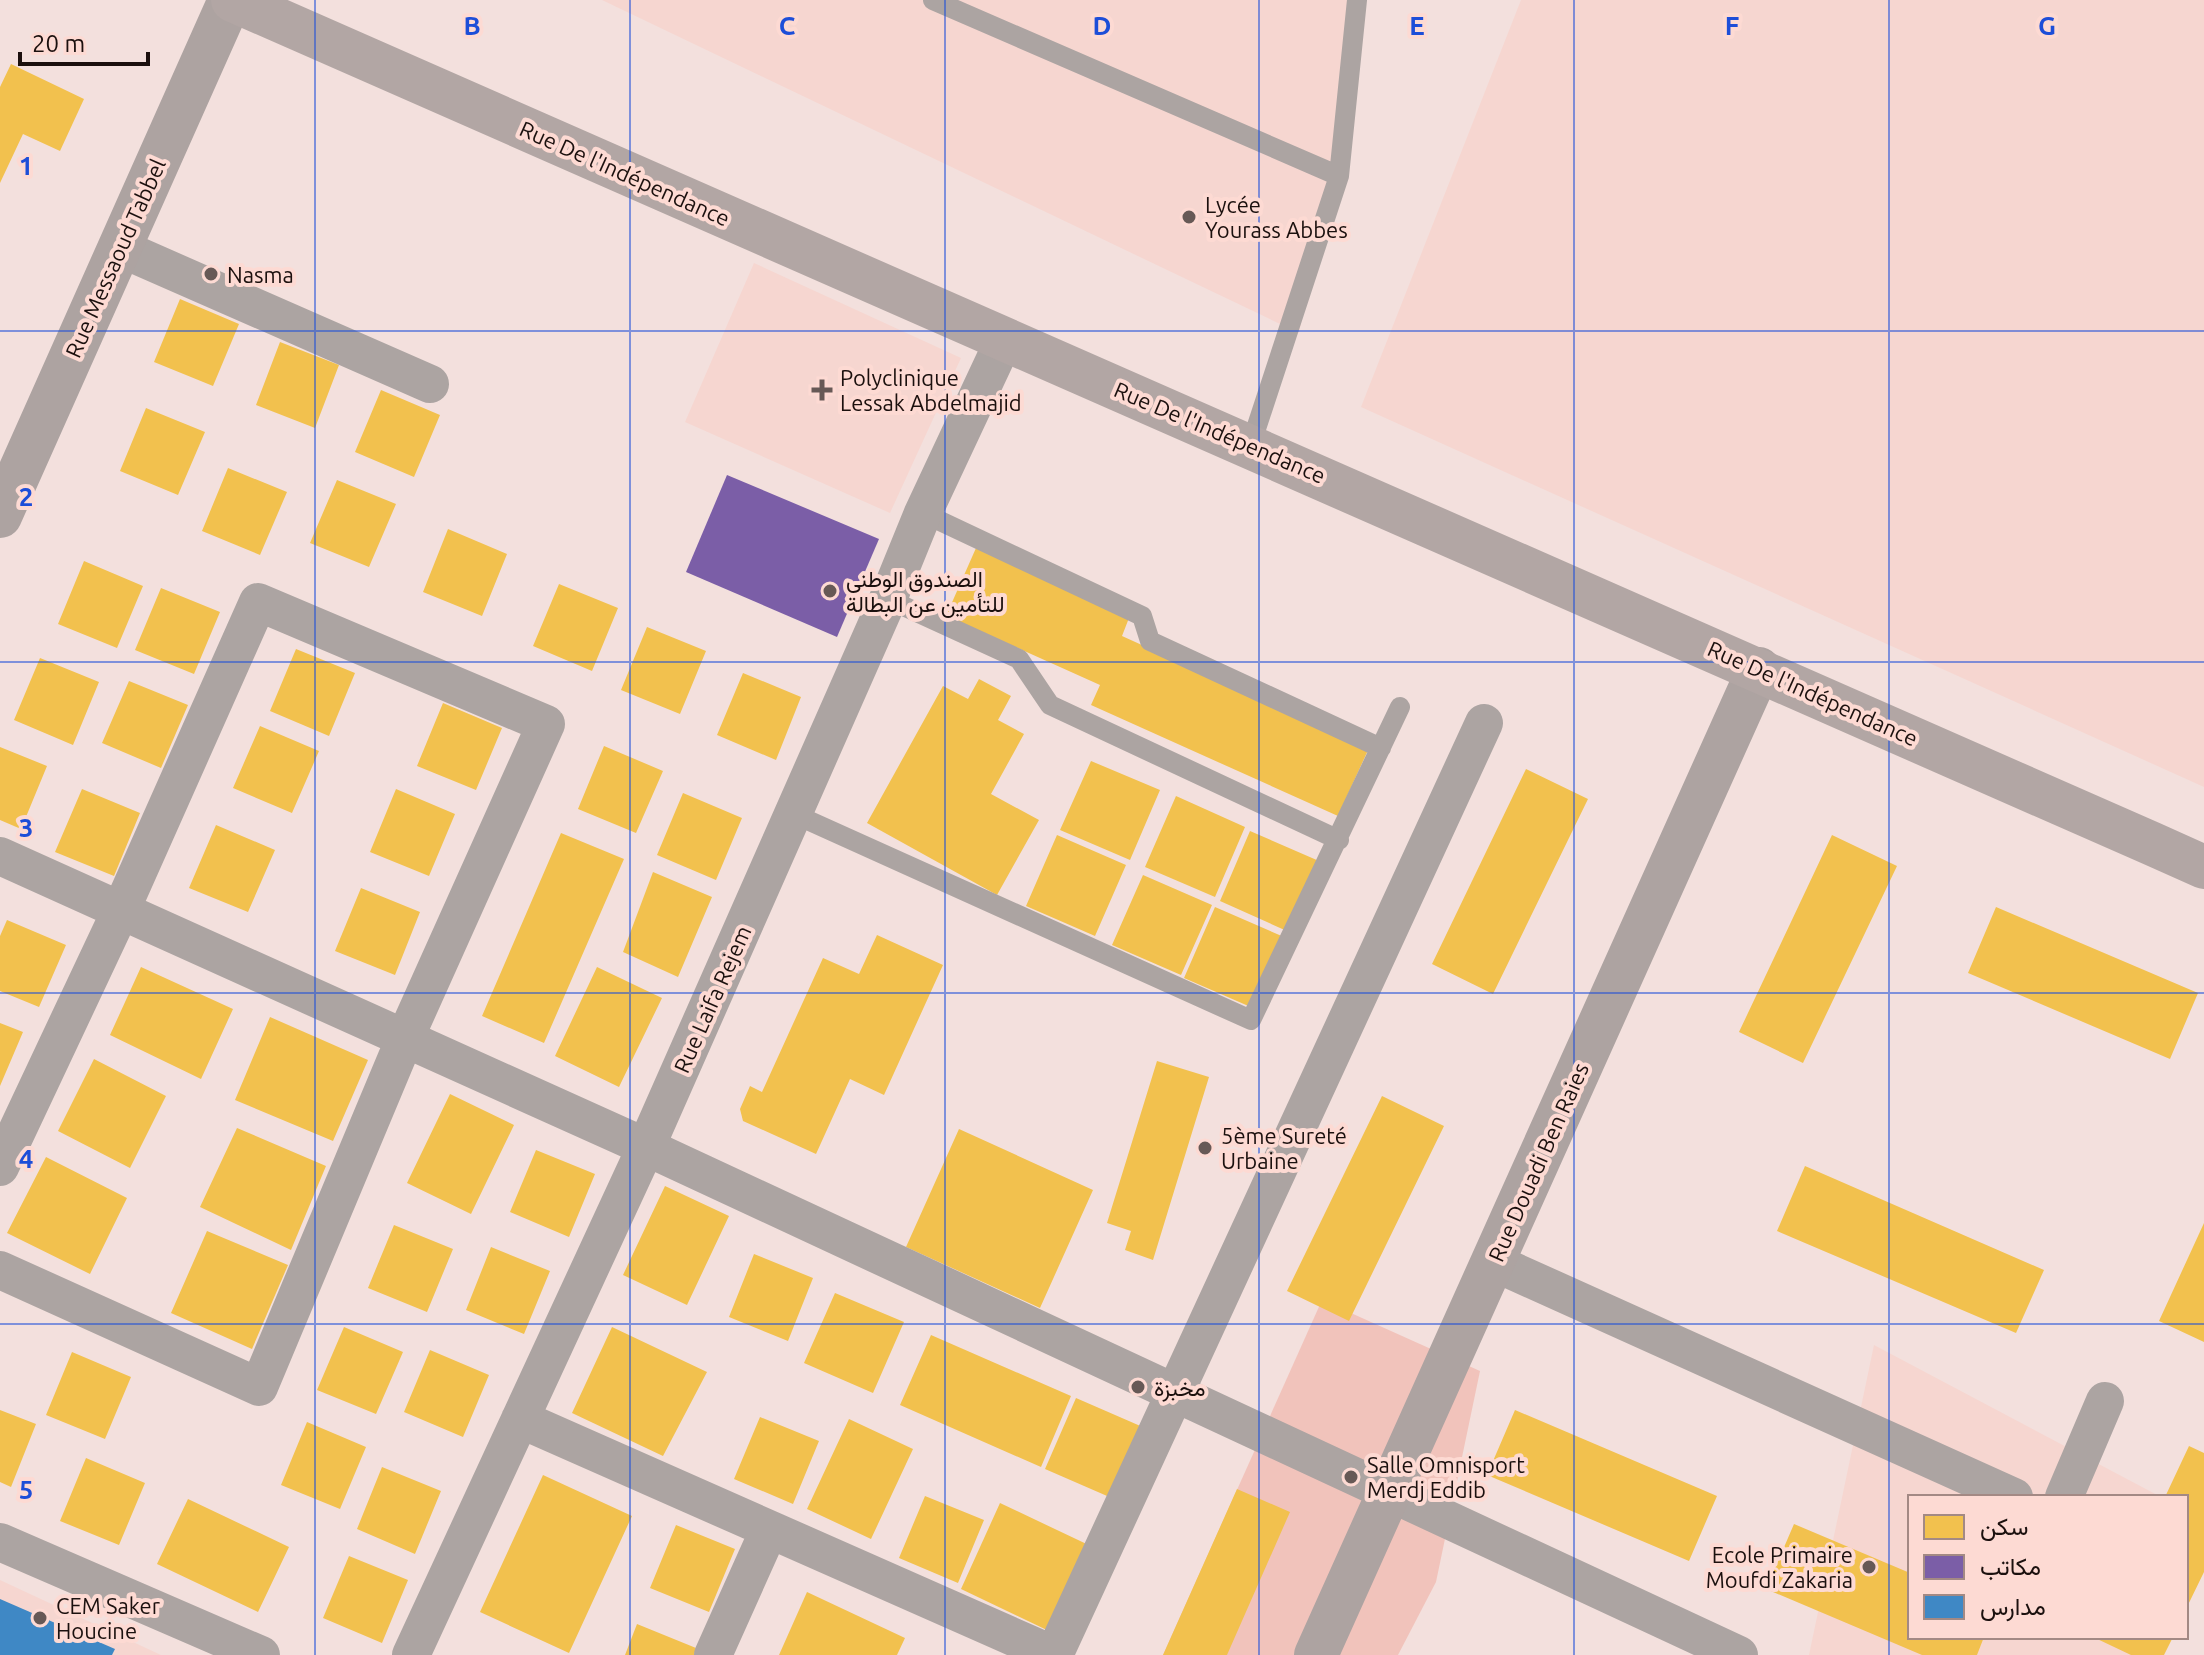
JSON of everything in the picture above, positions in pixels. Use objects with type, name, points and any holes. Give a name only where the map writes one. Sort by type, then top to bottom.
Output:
[{"type":"main road","name":"Rue De l'Indépendance","points":[[232,0],[1004,340],[1251,444],[2204,867]]},
{"type":"street","name":"Rue Messaoud Tabbel","points":[[0,516],[232,0]]},
{"type":"street","points":[[120,248],[430,384]]},
{"type":"street","name":"Rue Laifa Rejem","points":[[411,1655],[646,1147],[923,513],[1004,340]]},
{"type":"street","points":[[0,1167],[121,910],[258,602],[546,724],[405,1038],[259,1387],[0,1270]]},
{"type":"street","name":"Rue Douadi Ben Raies","points":[[1316,1655],[1759,669]]},
{"type":"street","points":[[520,1419],[1055,1654],[1484,723]]},
{"type":"street","points":[[0,856],[646,1147],[1739,1655]]},
{"type":"street","points":[[1493,1262],[2010,1495]]},
{"type":"street","points":[[2065,1495],[2105,1401]]},
{"type":"street","points":[[713,1655],[769,1530]]},
{"type":"street","points":[[0,1542],[261,1655]]},
{"type":"lane","points":[[933,0],[1339,176]]},
{"type":"lane","points":[[1251,444],[1339,176],[1357,0]]},
{"type":"lane","points":[[923,513],[1142,616],[1150,641],[1381,748]]},
{"type":"lane","points":[[888,599],[1019,659],[1050,705],[1339,840]]},
{"type":"lane","points":[[794,814],[1251,1020],[1400,707]]},
{"type":"shaded area","name":"Lycée Yourass Abbes","points":[[602,0],[1351,0],[1345,101],[1299,333]]},
{"type":"shaded area","points":[[1521,0],[2204,0],[2204,787],[1361,407]]},
{"type":"shaded area","name":"Polyclinique Lessak Abdelmajid","points":[[754,263],[961,358],[890,513],[685,422]]},
{"type":"shaded area","name":"Salle Omnisport Merdj Eddib","points":[[1322,1300],[1480,1371],[1436,1582],[1398,1655],[1163,1655]]},
{"type":"shaded area","name":"Ecole Primaire Moufdi Zakaria","points":[[1874,1345],[2157,1495],[1908,1495],[1908,1639],[2159,1639],[2152,1655],[1809,1655]]},
{"type":"shaded area","name":"CEM Saker Houcine","points":[[0,1580],[161,1655],[0,1655]]},
{"type":"building: سكن","points":[[11,64],[84,99],[60,151],[23,134],[0,183],[0,87]]},
{"type":"building: سكن","points":[[180,299],[239,324],[213,386],[154,362]]},
{"type":"building: سكن","points":[[280,342],[339,365],[315,428],[256,405]]},
{"type":"building: سكن","points":[[381,390],[440,415],[414,477],[355,452]]},
{"type":"building: سكن","points":[[146,408],[205,432],[178,495],[120,471]]},
{"type":"building: سكن","points":[[228,468],[287,492],[260,555],[202,531]]},
{"type":"building: سكن","points":[[337,480],[396,504],[369,567],[310,543]]},
{"type":"building: سكن","points":[[448,529],[507,554],[482,616],[423,592]]},
{"type":"building: سكن","points":[[976,548],[1129,618],[1122,636],[1369,748],[1338,816],[1091,705],[1100,685],[946,616]]},
{"type":"building: سكن","points":[[84,561],[143,586],[117,648],[58,624]]},
{"type":"building: سكن","points":[[559,584],[618,608],[592,671],[533,646]]},
{"type":"building: سكن","points":[[161,588],[220,612],[194,674],[135,650]]},
{"type":"building: سكن","points":[[647,627],[706,651],[680,714],[621,690]]},
{"type":"building: سكن","points":[[296,649],[355,673],[329,736],[270,711]]},
{"type":"building: سكن","points":[[40,658],[99,682],[73,745],[14,720]]},
{"type":"building: سكن","points":[[743,673],[801,697],[776,760],[717,735]]},
{"type":"building: سكن","points":[[979,679],[1011,696],[998,720],[1024,734],[991,794],[1039,820],[997,895],[867,823],[943,686],[968,699]]},
{"type":"building: سكن","points":[[129,681],[188,705],[161,768],[102,743]]},
{"type":"building: سكن","points":[[443,703],[502,728],[476,790],[417,766]]},
{"type":"building: سكن","points":[[260,726],[319,751],[292,813],[233,788]]},
{"type":"building: سكن","points":[[604,746],[663,771],[636,833],[578,809]]},
{"type":"building: سكن","points":[[0,747],[47,766],[21,829],[0,820]]},
{"type":"building: سكن","points":[[1091,761],[1160,790],[1130,860],[1060,830]]},
{"type":"building: سكن","points":[[1526,769],[1588,799],[1493,994],[1432,964]]},
{"type":"building: سكن","points":[[82,789],[140,813],[114,876],[55,852]]},
{"type":"building: سكن","points":[[396,789],[455,814],[429,876],[370,852]]},
{"type":"building: سكن","points":[[683,793],[742,818],[716,880],[657,855]]},
{"type":"building: سكن","points":[[1176,796],[1245,827],[1215,897],[1145,867]]},
{"type":"building: سكن","points":[[216,825],[275,850],[248,912],[189,888]]},
{"type":"building: سكن","points":[[1250,831],[1319,861],[1289,932],[1220,901]]},
{"type":"building: سكن","points":[[561,833],[624,859],[544,1043],[482,1016]]},
{"type":"building: سكن","points":[[1057,835],[1126,865],[1095,936],[1026,906]]},
{"type":"building: سكن","points":[[1832,835],[1897,866],[1803,1063],[1739,1032]]},
{"type":"building: سكن","points":[[653,872],[712,897],[678,977],[623,952]]},
{"type":"building: سكن","points":[[1143,875],[1212,905],[1181,975],[1112,945]]},
{"type":"building: سكن","points":[[361,888],[420,912],[395,975],[335,951]]},
{"type":"building: سكن","points":[[1215,907],[1284,937],[1253,1008],[1184,978]]},
{"type":"building: سكن","points":[[1996,907],[2198,993],[2170,1059],[1968,973]]},
{"type":"building: سكن","points":[[7,920],[66,945],[39,1007],[0,991],[0,936]]},
{"type":"building: سكن","points":[[877,935],[943,965],[884,1095],[850,1079],[816,1154],[743,1121],[740,1109],[750,1086],[762,1092],[823,958],[859,974]]},
{"type":"building: سكن","points":[[141,967],[233,1009],[201,1079],[110,1035]]},
{"type":"building: سكن","points":[[597,967],[662,998],[619,1087],[555,1056]]},
{"type":"building: سكن","points":[[270,1017],[368,1060],[333,1141],[235,1100]]},
{"type":"building: سكن","points":[[0,1023],[23,1032],[0,1086]]},
{"type":"building: سكن","points":[[94,1059],[166,1096],[130,1168],[58,1131]]},
{"type":"building: سكن","points":[[1157,1061],[1209,1077],[1153,1260],[1125,1250],[1131,1231],[1107,1223]]},
{"type":"building: سكن","points":[[450,1094],[514,1125],[471,1214],[407,1183]]},
{"type":"building: سكن","points":[[1382,1096],[1444,1126],[1349,1321],[1287,1291]]},
{"type":"building: سكن","points":[[237,1128],[326,1166],[291,1250],[200,1207]]},
{"type":"building: سكن","points":[[959,1129],[1093,1190],[1040,1308],[906,1247]]},
{"type":"building: سكن","points":[[536,1150],[595,1174],[569,1237],[510,1212]]},
{"type":"building: سكن","points":[[46,1157],[127,1198],[90,1274],[7,1233]]},
{"type":"building: سكن","points":[[1805,1166],[2044,1270],[2016,1333],[1777,1231]]},
{"type":"building: سكن","points":[[665,1186],[729,1216],[687,1305],[623,1275]]},
{"type":"building: سكن","points":[[2204,1223],[2204,1342],[2159,1321]]},
{"type":"building: سكن","points":[[394,1225],[453,1249],[427,1312],[368,1288]]},
{"type":"building: سكن","points":[[207,1231],[288,1265],[252,1349],[171,1313]]},
{"type":"building: سكن","points":[[491,1247],[550,1271],[524,1334],[466,1310]]},
{"type":"building: سكن","points":[[754,1254],[813,1278],[788,1341],[729,1317]]},
{"type":"building: سكن","points":[[835,1293],[904,1322],[873,1393],[804,1363]]},
{"type":"building: سكن","points":[[344,1327],[403,1352],[376,1414],[317,1390]]},
{"type":"building: سكن","points":[[612,1327],[707,1372],[663,1456],[572,1413]]},
{"type":"building: سكن","points":[[931,1335],[1071,1396],[1041,1467],[900,1405]]},
{"type":"building: سكن","points":[[430,1350],[489,1375],[463,1437],[404,1412]]},
{"type":"building: سكن","points":[[72,1352],[131,1377],[105,1439],[46,1415]]},
{"type":"building: سكن","points":[[1076,1398],[1145,1428],[1114,1499],[1045,1469]]},
{"type":"building: سكن","points":[[0,1410],[36,1424],[11,1487],[0,1482]]},
{"type":"building: سكن","points":[[1515,1410],[1717,1496],[1689,1561],[1487,1475]]},
{"type":"building: سكن","points":[[760,1417],[819,1441],[793,1504],[734,1479]]},
{"type":"building: سكن","points":[[849,1419],[913,1449],[871,1539],[807,1509]]},
{"type":"building: سكن","points":[[307,1422],[366,1447],[340,1509],[281,1485]]},
{"type":"building: سكن","points":[[2189,1446],[2204,1453],[2204,1572],[2188,1605],[2188,1495],[2166,1495]]},
{"type":"building: سكن","points":[[86,1458],[145,1483],[119,1545],[60,1521]]},
{"type":"building: سكن","points":[[382,1467],[441,1491],[415,1554],[357,1529]]},
{"type":"building: سكن","points":[[543,1475],[632,1516],[569,1653],[480,1612]]},
{"type":"building: سكن","points":[[1237,1489],[1290,1512],[1227,1655],[1163,1655]]},
{"type":"building: سكن","points":[[925,1496],[984,1520],[958,1583],[899,1558]]},
{"type":"building: سكن","points":[[188,1499],[289,1547],[258,1612],[157,1564]]},
{"type":"building: سكن","points":[[1000,1503],[1095,1548],[1051,1632],[961,1589]]},
{"type":"building: سكن","points":[[1794,1524],[1908,1572],[1908,1639],[1983,1639],[1977,1655],[1922,1655],[1766,1589]]},
{"type":"building: سكن","points":[[676,1525],[735,1549],[709,1612],[650,1588]]},
{"type":"building: سكن","points":[[349,1556],[408,1580],[382,1643],[323,1618]]},
{"type":"building: سكن","points":[[807,1592],[905,1638],[897,1655],[779,1655]]},
{"type":"building: سكن","points":[[637,1624],[696,1648],[694,1655],[625,1655]]},
{"type":"building: سكن","points":[[2097,1639],[2172,1639],[2164,1655],[2131,1655]]},
{"type":"building: مكاتب","points":[[727,475],[879,539],[837,637],[686,572]]},
{"type":"building: مدارس","points":[[0,1599],[115,1649],[112,1655],[0,1655]]},
{"type":"place","name":"Lycée Yourass Abbes","points":[[1189,217]]},
{"type":"place","name":"Nasma","points":[[211,274]]},
{"type":"place","name":"Polyclinique Lessak Abdelmajid","points":[[822,390]]},
{"type":"place","name":"الصندوق الوطني للتأمين عن البطالة","points":[[830,591]]},
{"type":"place","name":"5ème Sureté Urbaine","points":[[1205,1148]]},
{"type":"place","name":"مخبزة","points":[[1138,1387]]},
{"type":"place","name":"Salle Omnisport Merdj Eddib","points":[[1351,1477]]},
{"type":"place","name":"Ecole Primaire Moufdi Zakaria","points":[[1869,1567]]},
{"type":"place","name":"CEM Saker Houcine","points":[[40,1618]]}]
